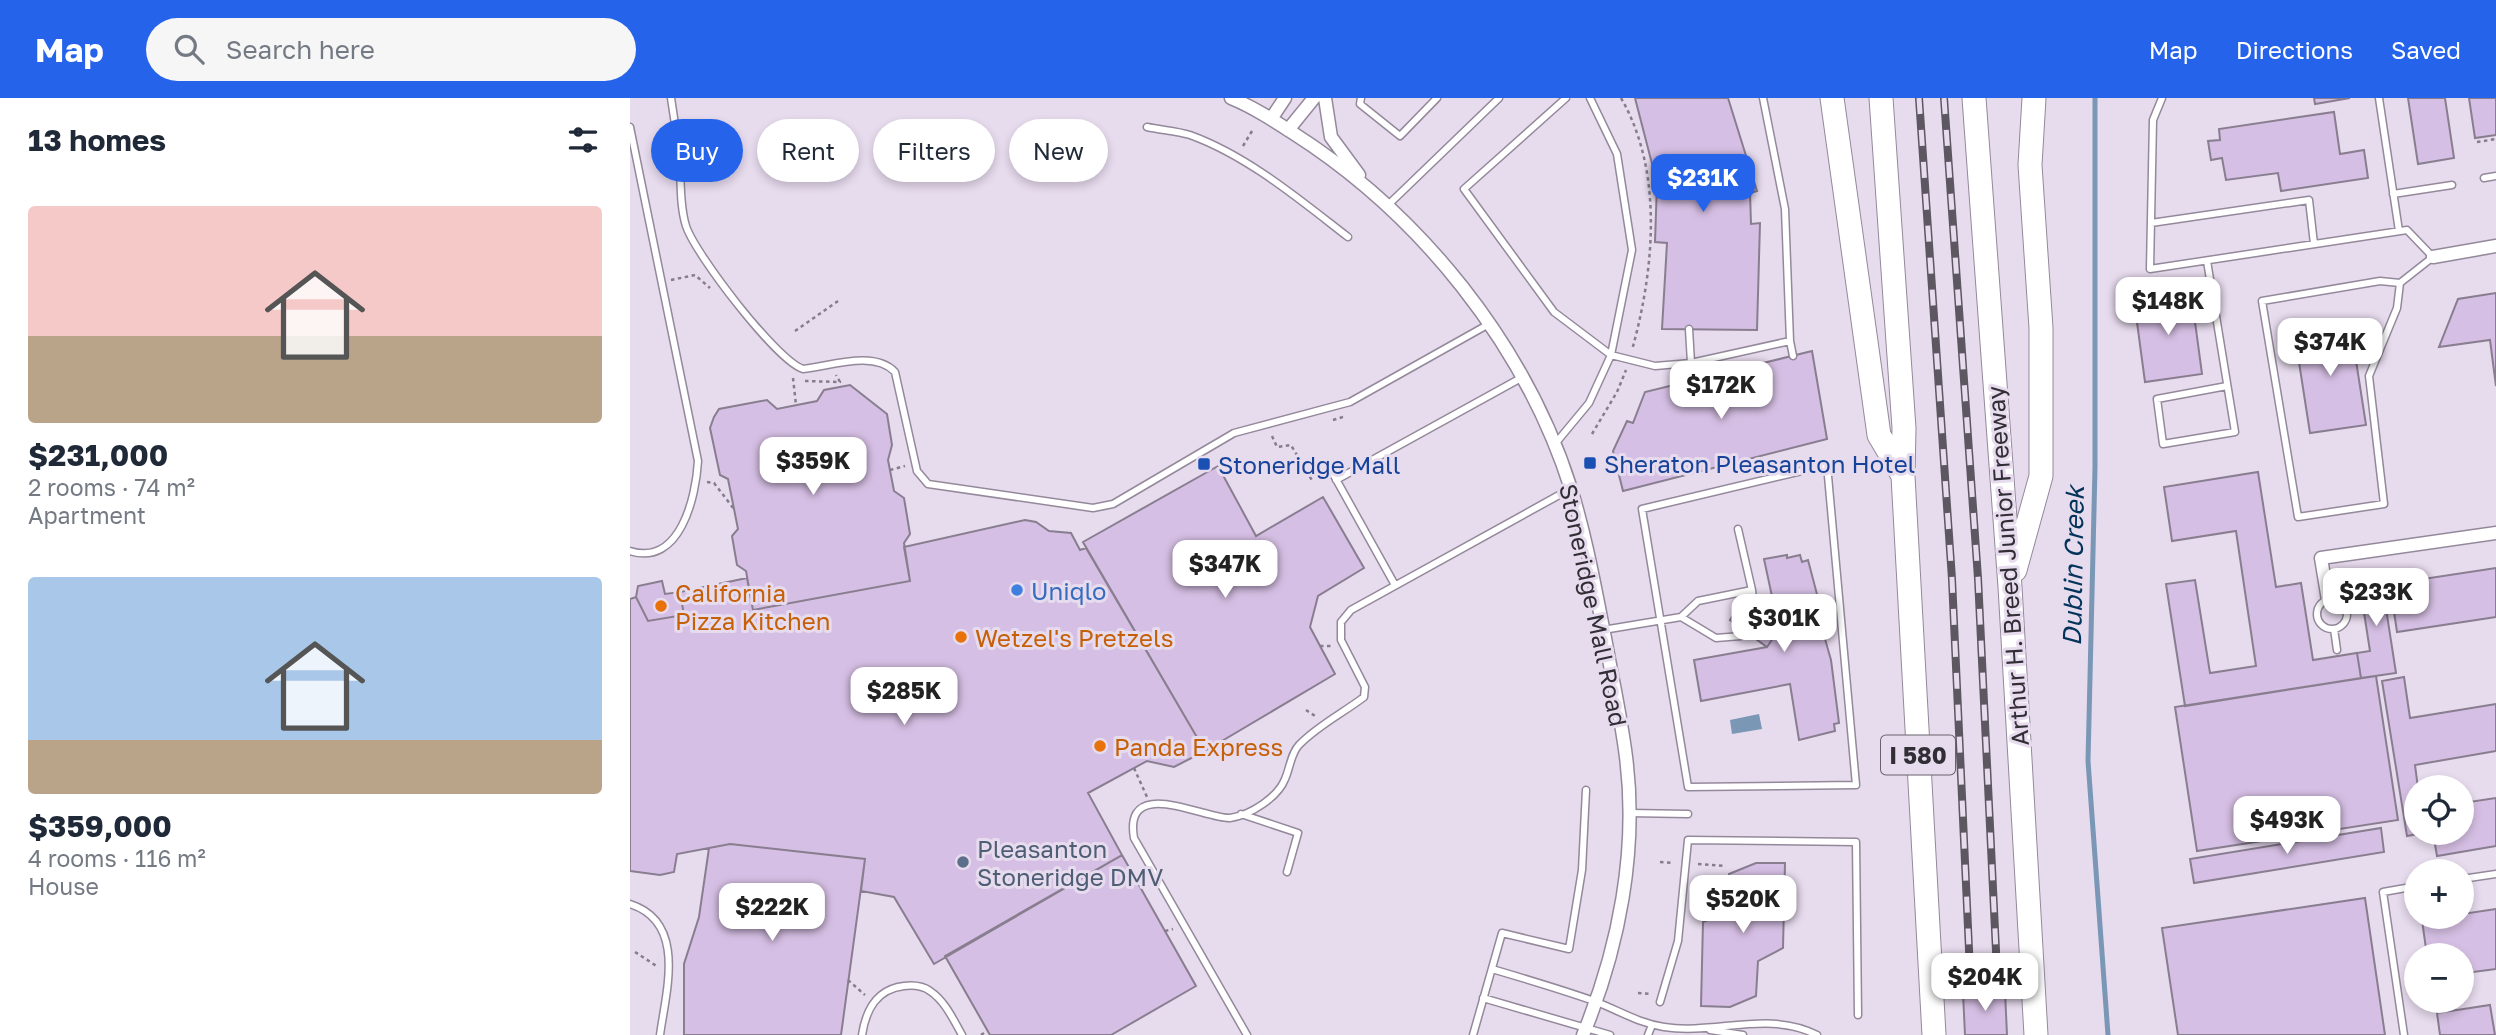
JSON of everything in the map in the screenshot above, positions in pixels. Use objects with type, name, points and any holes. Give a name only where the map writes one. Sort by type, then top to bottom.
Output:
[{"type":"highway","points":[[1832,98],[1879,435],[1903,476]]},
{"type":"highway","name":"I 580","points":[[1881,98],[1904,428],[1903,476],[1934,1035]]},
{"type":"highway","name":"Arthur H. Breed Junior Freeway","points":[[1974,98],[2010,587],[2036,1035]]},
{"type":"highway","points":[[2010,587],[2041,476],[2041,328],[2030,165],[2034,98]]},
{"type":"street","name":"Stoneridge Mall Road","points":[[1231,98],[1288,130],[1367,187],[1434,255],[1489,324],[1521,377],[1554,446],[1570,489],[1603,629],[1626,759],[1629,813],[1626,872],[1616,932],[1585,1031]]},
{"type":"street","points":[[1271,119],[1285,98]]},
{"type":"street","points":[[1288,130],[1314,98]]},
{"type":"street","points":[[1325,98],[1331,136],[1367,187]]},
{"type":"street","points":[[2433,257],[2496,246]]},
{"type":"street","points":[[2328,600],[2321,558],[2496,533]]},
{"type":"lane","points":[[671,98],[686,227],[699,252],[775,349],[795,367],[803,369],[876,360],[887,364],[895,372],[915,464],[928,484],[1093,508],[1113,504],[1234,433],[1350,402],[1489,324]]},
{"type":"lane","points":[[1362,98],[1360,104],[1400,136],[1437,98]]},
{"type":"lane","points":[[1387,206],[1499,98]]},
{"type":"lane","points":[[1566,98],[1464,189],[1554,312],[1611,355],[1655,366],[1691,363],[1790,341]]},
{"type":"lane","points":[[1554,446],[1589,403],[1611,355],[1632,250],[1617,154],[1590,98]]},
{"type":"lane","points":[[1763,98],[1785,209],[1790,341],[1793,356]]},
{"type":"lane","points":[[2162,98],[2153,120],[2150,269],[2407,230],[2433,257],[2400,283],[2381,281],[2262,301],[2298,517],[2384,504],[2369,376],[2398,308],[2400,283]]},
{"type":"lane","points":[[2379,98],[2399,231]]},
{"type":"lane","points":[[630,127],[698,461],[697,479],[684,524],[658,552],[640,555],[630,551]]},
{"type":"lane","points":[[1147,127],[1189,135],[1236,159],[1267,177],[1348,237]]},
{"type":"lane","points":[[2484,178],[2496,176]]},
{"type":"lane","points":[[2393,194],[2452,185]]},
{"type":"lane","points":[[2151,222],[2309,200],[2314,244]]},
{"type":"lane","points":[[2207,261],[2235,432],[2163,444],[2157,400],[2227,386]]},
{"type":"lane","points":[[1689,329],[1691,363],[1696,380]]},
{"type":"lane","points":[[1336,480],[1521,377]]},
{"type":"lane","points":[[1827,465],[1856,785],[1688,787],[1661,620],[1642,509],[1827,465]]},
{"type":"lane","points":[[1332,472],[1395,585]]},
{"type":"lane","points":[[1247,1035],[1134,838],[1134,820],[1141,811],[1159,802],[1230,818],[1279,792],[1296,748],[1310,733],[1364,697],[1365,687],[1341,639],[1341,622],[1351,610],[1570,489]]},
{"type":"lane","points":[[1681,617],[1716,638],[1741,636],[1751,624],[1755,609],[1738,529]]},
{"type":"lane","points":[[1603,629],[1681,617],[1698,601],[1752,590]]},
{"type":"lane","points":[[2328,600],[2337,600],[2347,610],[2346,620],[2334,629],[2324,626],[2319,619],[2318,610],[2328,600]]},
{"type":"lane","points":[[2334,629],[2337,650]]},
{"type":"lane","points":[[1473,1035],[1502,933],[1569,949],[1582,870],[1586,790]]},
{"type":"lane","points":[[1629,813],[1688,814]]},
{"type":"lane","points":[[1241,814],[1298,833],[1287,872]]},
{"type":"lane","points":[[1660,1002],[1678,941],[1688,840],[1857,842],[1858,1015]]},
{"type":"lane","points":[[2474,877],[2496,874]]},
{"type":"lane","points":[[2404,888],[2383,892],[2404,1035]]},
{"type":"lane","points":[[630,904],[652,917],[665,935],[670,950],[660,1035]]},
{"type":"lane","points":[[1492,969],[1596,1002],[1652,1024],[1696,1027],[1743,1035]]},
{"type":"lane","points":[[862,1035],[873,1002],[880,993],[893,987],[912,985],[928,989],[942,1000],[962,1035]]},
{"type":"lane","points":[[1483,998],[1585,1031],[1610,1035]]},
{"type":"lane","points":[[1696,1027],[1768,1023],[1801,1027],[1817,1035]]},
{"type":"lane","points":[[1648,1035],[1652,1024]]},
{"type":"path","points":[[1236,159],[1252,131]]},
{"type":"path","points":[[2477,142],[2496,139]]},
{"type":"path","points":[[660,283],[695,275],[708,289],[721,280]]},
{"type":"path","points":[[795,331],[838,301]]},
{"type":"path","points":[[793,378],[796,405]]},
{"type":"path","points":[[1331,420],[1355,411]]},
{"type":"path","points":[[1270,432],[1277,447],[1291,445],[1313,482]]},
{"type":"path","points":[[890,470],[915,464]]},
{"type":"path","points":[[697,479],[714,484],[734,509]]},
{"type":"path","points":[[1134,768],[1151,806]]},
{"type":"path","points":[[635,952],[652,966],[669,968]]},
{"type":"path","points":[[848,980],[873,1002]]},
{"type":"path","points":[[981,1035],[987,1031]]},
{"type":"water","points":[[1759,714],[1762,729],[1732,734],[1730,720]]},
{"type":"building","points":[[1635,98],[1728,98],[1757,191],[1750,193],[1751,224],[1760,223],[1757,330],[1662,329],[1667,243],[1655,242],[1657,183]]},
{"type":"building","points":[[2314,98],[2350,98],[2315,104]]},
{"type":"building","points":[[2408,98],[2445,98],[2454,158],[2418,164]]},
{"type":"building","points":[[2469,98],[2496,98],[2496,135],[2475,138]]},
{"type":"building","points":[[2334,112],[2340,154],[2364,150],[2368,178],[2281,191],[2278,173],[2226,180],[2222,158],[2211,160],[2208,141],[2220,140],[2219,129]]},
{"type":"building","points":[[2191,292],[2202,374],[2145,382],[2134,300]]},
{"type":"building","points":[[2496,293],[2496,386],[2490,340],[2439,347],[2458,299]]},
{"type":"building","points":[[2350,322],[2366,425],[2310,433],[2294,330]]},
{"type":"building","points":[[1812,351],[1827,439],[1623,491],[1613,451],[1627,421],[1633,423],[1645,392]]},
{"type":"building","points":[[850,385],[887,414],[892,445],[888,460],[894,491],[904,498],[910,534],[904,543],[910,581],[753,610],[746,571],[737,565],[732,536],[738,529],[728,479],[720,475],[710,428],[714,417],[719,409],[767,400],[777,409],[817,401],[824,390]]},
{"type":"building","points":[[1218,466],[1256,536],[1323,497],[1364,568],[1318,596],[1310,627],[1335,674],[1205,751],[1083,542]]},
{"type":"building","points":[[2258,472],[2276,587],[2301,583],[2313,660],[2357,653],[2361,678],[2185,706],[2166,584],[2195,580],[2210,673],[2256,666],[2236,531],[2172,541],[2164,487]]},
{"type":"building","points":[[1025,520],[1036,522],[1049,531],[1071,533],[1080,550],[1086,548],[1205,751],[1174,767],[1147,761],[1088,793],[1122,855],[934,964],[894,897],[861,891],[865,859],[730,844],[677,854],[674,872],[660,875],[630,871],[630,599],[636,597],[648,621],[684,615],[680,592],[747,578],[753,610],[910,581],[904,547]]},
{"type":"building","points":[[1787,555],[1787,558],[1800,555],[1802,562],[1808,560],[1826,631],[1823,632],[1831,660],[1839,723],[1834,724],[1835,731],[1799,740],[1790,684],[1701,701],[1694,660],[1767,647],[1779,629],[1764,559]]},
{"type":"building","points":[[2496,568],[2496,617],[2397,632],[2390,584]]},
{"type":"building","points":[[2380,570],[2396,673],[2361,678],[2357,653],[2370,651],[2358,574]]},
{"type":"building","name":"California Pizza Kitchen","points":[[662,581],[665,594],[680,592],[684,615],[648,621],[636,597],[638,586]]},
{"type":"building","points":[[1741,603],[1779,629],[1767,647],[1730,620]]},
{"type":"building","points":[[2376,676],[2398,820],[2197,851],[2175,707]]},
{"type":"building","points":[[2404,677],[2410,718],[2496,704],[2496,751],[2415,765],[2416,775],[2404,775],[2404,817],[2382,681]]},
{"type":"building","points":[[2496,798],[2496,846],[2437,856],[2435,845],[2474,845],[2474,801]]},
{"type":"building","points":[[2381,828],[2384,852],[2194,883],[2190,859]]},
{"type":"building","points":[[730,844],[865,859],[841,1035],[684,1035],[684,964],[699,917],[709,848]]},
{"type":"building","points":[[1122,855],[1196,986],[1111,1035],[990,1035],[945,956]]},
{"type":"building","points":[[1756,863],[1785,863],[1783,948],[1758,961],[1756,996],[1730,1007],[1701,1006],[1703,922],[1729,910],[1729,874]]},
{"type":"building","points":[[2365,898],[2385,1035],[2178,1035],[2162,928]]},
{"type":"building","points":[[2496,909],[2496,969],[2474,972],[2474,943],[2425,943],[2423,929],[2474,929],[2474,912]]},
{"type":"building","points":[[2005,991],[2007,1035],[1965,1035],[1963,993]]},
{"type":"building","points":[[2490,1005],[2495,1035],[2440,1035],[2437,1013],[2474,1013],[2474,1007]]},
{"type":"waterway","name":"Dublin Creek","points":[[2095,98],[2095,468],[2088,761],[2108,1035]]},
{"type":"railway","points":[[1919,98],[1952,579],[1971,993]]},
{"type":"railway","points":[[1944,98],[1978,578],[1998,992]]},
{"type":"place","name":"Sheraton Pleasanton Hotel","points":[[1590,463]]},
{"type":"place","name":"Stoneridge Mall","points":[[1204,464]]},
{"type":"place","name":"Uniqlo","points":[[1017,590]]},
{"type":"place","name":"California Pizza Kitchen","points":[[661,606]]},
{"type":"place","name":"Wetzel's Pretzels","points":[[961,637]]},
{"type":"place","name":"Panda Express","points":[[1100,746]]},
{"type":"place","name":"Pleasanton Stoneridge DMV","points":[[963,862]]}]
